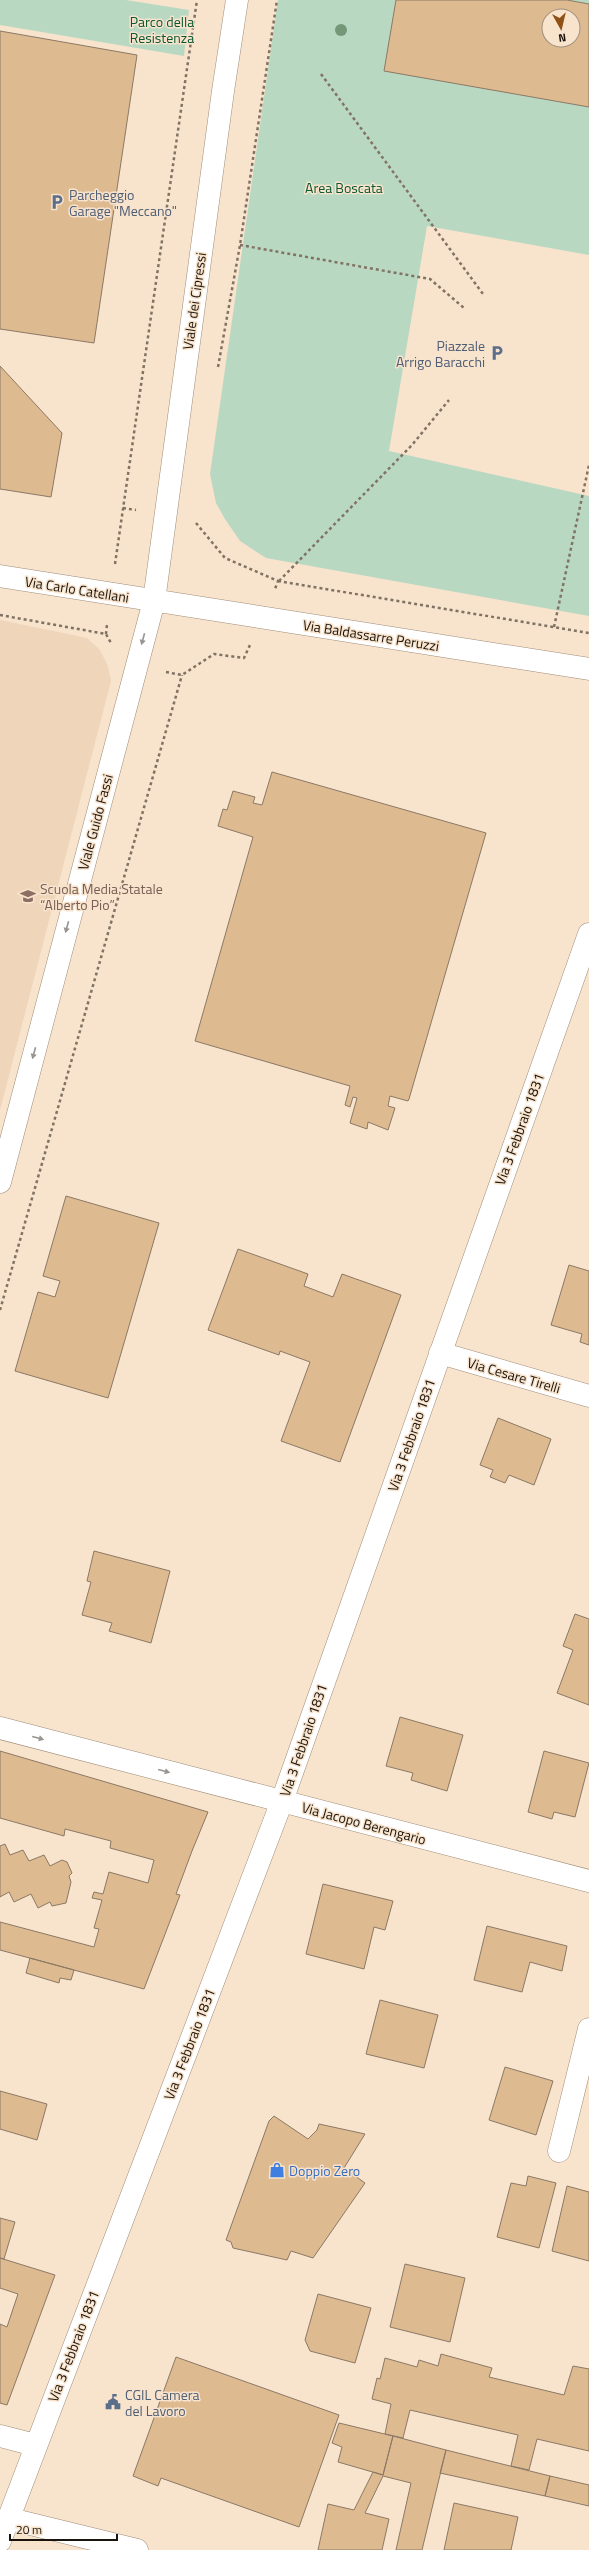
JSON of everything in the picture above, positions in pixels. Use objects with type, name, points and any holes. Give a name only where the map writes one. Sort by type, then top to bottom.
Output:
[{"type":"street","name":"Viale dei Cipressi","points":[[154,601],[223,91],[237,0]]},
{"type":"street","name":"Via Carlo Catellani","points":[[0,576],[154,601]]},
{"type":"street","name":"Via Baldassarre Peruzzi","points":[[154,601],[589,668]]},
{"type":"street","name":"Viale Guido Fassi","points":[[0,1182],[154,601]]},
{"type":"street","name":"Via 3 Febbraio 1831","points":[[0,2541],[10,2519],[35,2445],[282,1801],[589,934]]},
{"type":"street","name":"Via Cesare Tirelli","points":[[440,1353],[589,1396]]},
{"type":"street","name":"Via Jacopo Berengario","points":[[0,1728],[589,1881]]},
{"type":"street","points":[[559,2151],[589,2029]]},
{"type":"street","points":[[0,2436],[35,2445]]},
{"type":"street","points":[[10,2519],[137,2550]]},
{"type":"path","points":[[111,594],[197,0]]},
{"type":"path","points":[[218,370],[240,245],[277,0]]},
{"type":"path","points":[[321,74],[483,294]]},
{"type":"path","points":[[240,245],[430,279],[464,308]]},
{"type":"path","points":[[449,400],[412,445],[278,581],[589,633]]},
{"type":"path","points":[[554,627],[589,465]]},
{"type":"path","points":[[0,1310],[182,675]]},
{"type":"shaded area","name":"Scuola Media Statale “Alberto Pio”","points":[[0,620],[87,638],[100,650],[108,666],[111,681],[0,1110]]},
{"type":"green space","name":"Parco della Resistenza","points":[[0,0],[126,0],[189,10],[184,56],[0,25]]},
{"type":"green space","name":"Area Boscata","points":[[278,0],[589,0],[589,255],[427,226],[389,451],[589,496],[589,616],[266,558],[240,541],[216,503],[210,474]]},
{"type":"building","points":[[396,0],[567,0],[589,4],[589,107],[384,71]]},
{"type":"building","name":"Parcheggio Garage \"Meccano\"","points":[[0,31],[137,55],[94,343],[0,329]]},
{"type":"building","points":[[0,366],[62,433],[51,497],[0,489]]},
{"type":"building","points":[[272,772],[486,833],[409,1099],[408,1101],[390,1096],[388,1106],[395,1108],[388,1130],[368,1122],[367,1129],[350,1123],[357,1098],[353,1097],[350,1107],[345,1105],[350,1086],[195,1041],[253,837],[218,826],[223,809],[227,810],[233,791],[255,797],[253,803],[262,805]]},
{"type":"building","points":[[66,1196],[159,1223],[108,1398],[15,1371],[38,1292],[55,1297],[60,1281],[43,1276]]},
{"type":"building","points":[[238,1249],[308,1274],[304,1286],[333,1297],[342,1274],[401,1295],[340,1462],[281,1441],[310,1362],[280,1351],[279,1355],[208,1330]]},
{"type":"building","points":[[569,1265],[589,1271],[589,1345],[580,1342],[582,1334],[551,1325]]},
{"type":"building","points":[[498,1418],[551,1439],[534,1485],[509,1475],[505,1483],[490,1477],[493,1470],[480,1465]]},
{"type":"building","points":[[94,1551],[170,1571],[151,1643],[109,1631],[112,1623],[82,1615],[91,1582],[87,1581]]},
{"type":"building","points":[[575,1614],[589,1619],[589,1705],[557,1693],[573,1650],[563,1646]]},
{"type":"building","points":[[400,1717],[463,1735],[447,1791],[411,1780],[413,1773],[386,1766]]},
{"type":"building","points":[[0,1751],[208,1812],[176,1894],[180,1895],[144,1989],[0,1950],[0,1922],[94,1947],[99,1929],[94,1928],[102,1900],[92,1898],[94,1892],[103,1894],[109,1872],[148,1883],[154,1860],[110,1848],[111,1841],[65,1829],[64,1836],[0,1818]]},
{"type":"building","points":[[544,1751],[589,1763],[575,1817],[554,1812],[552,1819],[528,1812]]},
{"type":"building","points":[[5,1844],[10,1855],[23,1850],[29,1861],[44,1855],[50,1866],[62,1860],[67,1862],[72,1873],[69,1876],[71,1882],[66,1903],[52,1906],[50,1902],[38,1908],[31,1894],[14,1902],[9,1892],[0,1897],[0,1846]]},
{"type":"building","points":[[323,1884],[393,1901],[385,1930],[374,1927],[364,1969],[306,1954]]},
{"type":"building","points":[[487,1926],[567,1946],[562,1971],[530,1962],[522,1992],[474,1980]]},
{"type":"building","points":[[30,1958],[74,1970],[71,1980],[60,1978],[59,1983],[26,1973]]},
{"type":"building","points":[[380,2000],[438,2015],[424,2068],[366,2054]]},
{"type":"building","points":[[505,2067],[553,2081],[536,2135],[489,2120]]},
{"type":"building","points":[[0,2091],[47,2104],[37,2140],[0,2129]]},
{"type":"building","points":[[274,2116],[308,2139],[317,2130],[319,2124],[365,2134],[344,2168],[365,2183],[313,2258],[291,2251],[287,2260],[233,2248],[231,2242],[226,2240],[269,2121]]},
{"type":"building","points":[[528,2176],[556,2183],[539,2248],[497,2237],[511,2183],[526,2186]]},
{"type":"building","points":[[567,2186],[589,2192],[589,2261],[552,2251]]},
{"type":"building","points":[[0,2218],[15,2222],[4,2259],[0,2258]]},
{"type":"building","points":[[0,2258],[55,2275],[7,2405],[0,2403],[0,2324],[7,2327],[18,2294],[0,2288]]},
{"type":"building","points":[[405,2264],[465,2278],[450,2342],[390,2327]]},
{"type":"building","points":[[318,2294],[371,2308],[355,2363],[310,2351],[305,2340]]},
{"type":"building","points":[[441,2354],[492,2368],[489,2377],[564,2395],[573,2366],[589,2369],[589,2451],[537,2439],[529,2470],[511,2466],[518,2435],[410,2410],[403,2438],[385,2434],[391,2404],[372,2399],[377,2378],[380,2379],[385,2358],[417,2367],[419,2360],[438,2366]]},
{"type":"building","points":[[176,2357],[339,2415],[299,2527],[161,2478],[158,2486],[133,2476]]},
{"type":"building","points":[[339,2423],[393,2436],[383,2475],[338,2462],[342,2447],[332,2443]]},
{"type":"building","points":[[393,2436],[446,2450],[422,2550],[396,2550],[411,2483],[383,2476],[365,2513],[389,2519],[382,2550],[318,2550],[328,2504],[354,2510],[373,2472],[383,2475]]},
{"type":"building","points":[[446,2450],[550,2476],[545,2496],[440,2473]]},
{"type":"building","points":[[550,2476],[589,2485],[589,2506],[545,2496]]},
{"type":"building","points":[[454,2503],[518,2517],[511,2550],[444,2550]]},
{"type":"place","name":"Parcheggio Garage \"Meccano\"","points":[[57,202]]},
{"type":"place","name":"Piazzale Arrigo Baracchi","points":[[497,353]]},
{"type":"place","name":"Scuola Media Statale “Alberto Pio”","points":[[28,896]]},
{"type":"place","name":"Doppio Zero","points":[[277,2170]]},
{"type":"place","name":"CGIL Camera del Lavoro","points":[[113,2402]]}]
